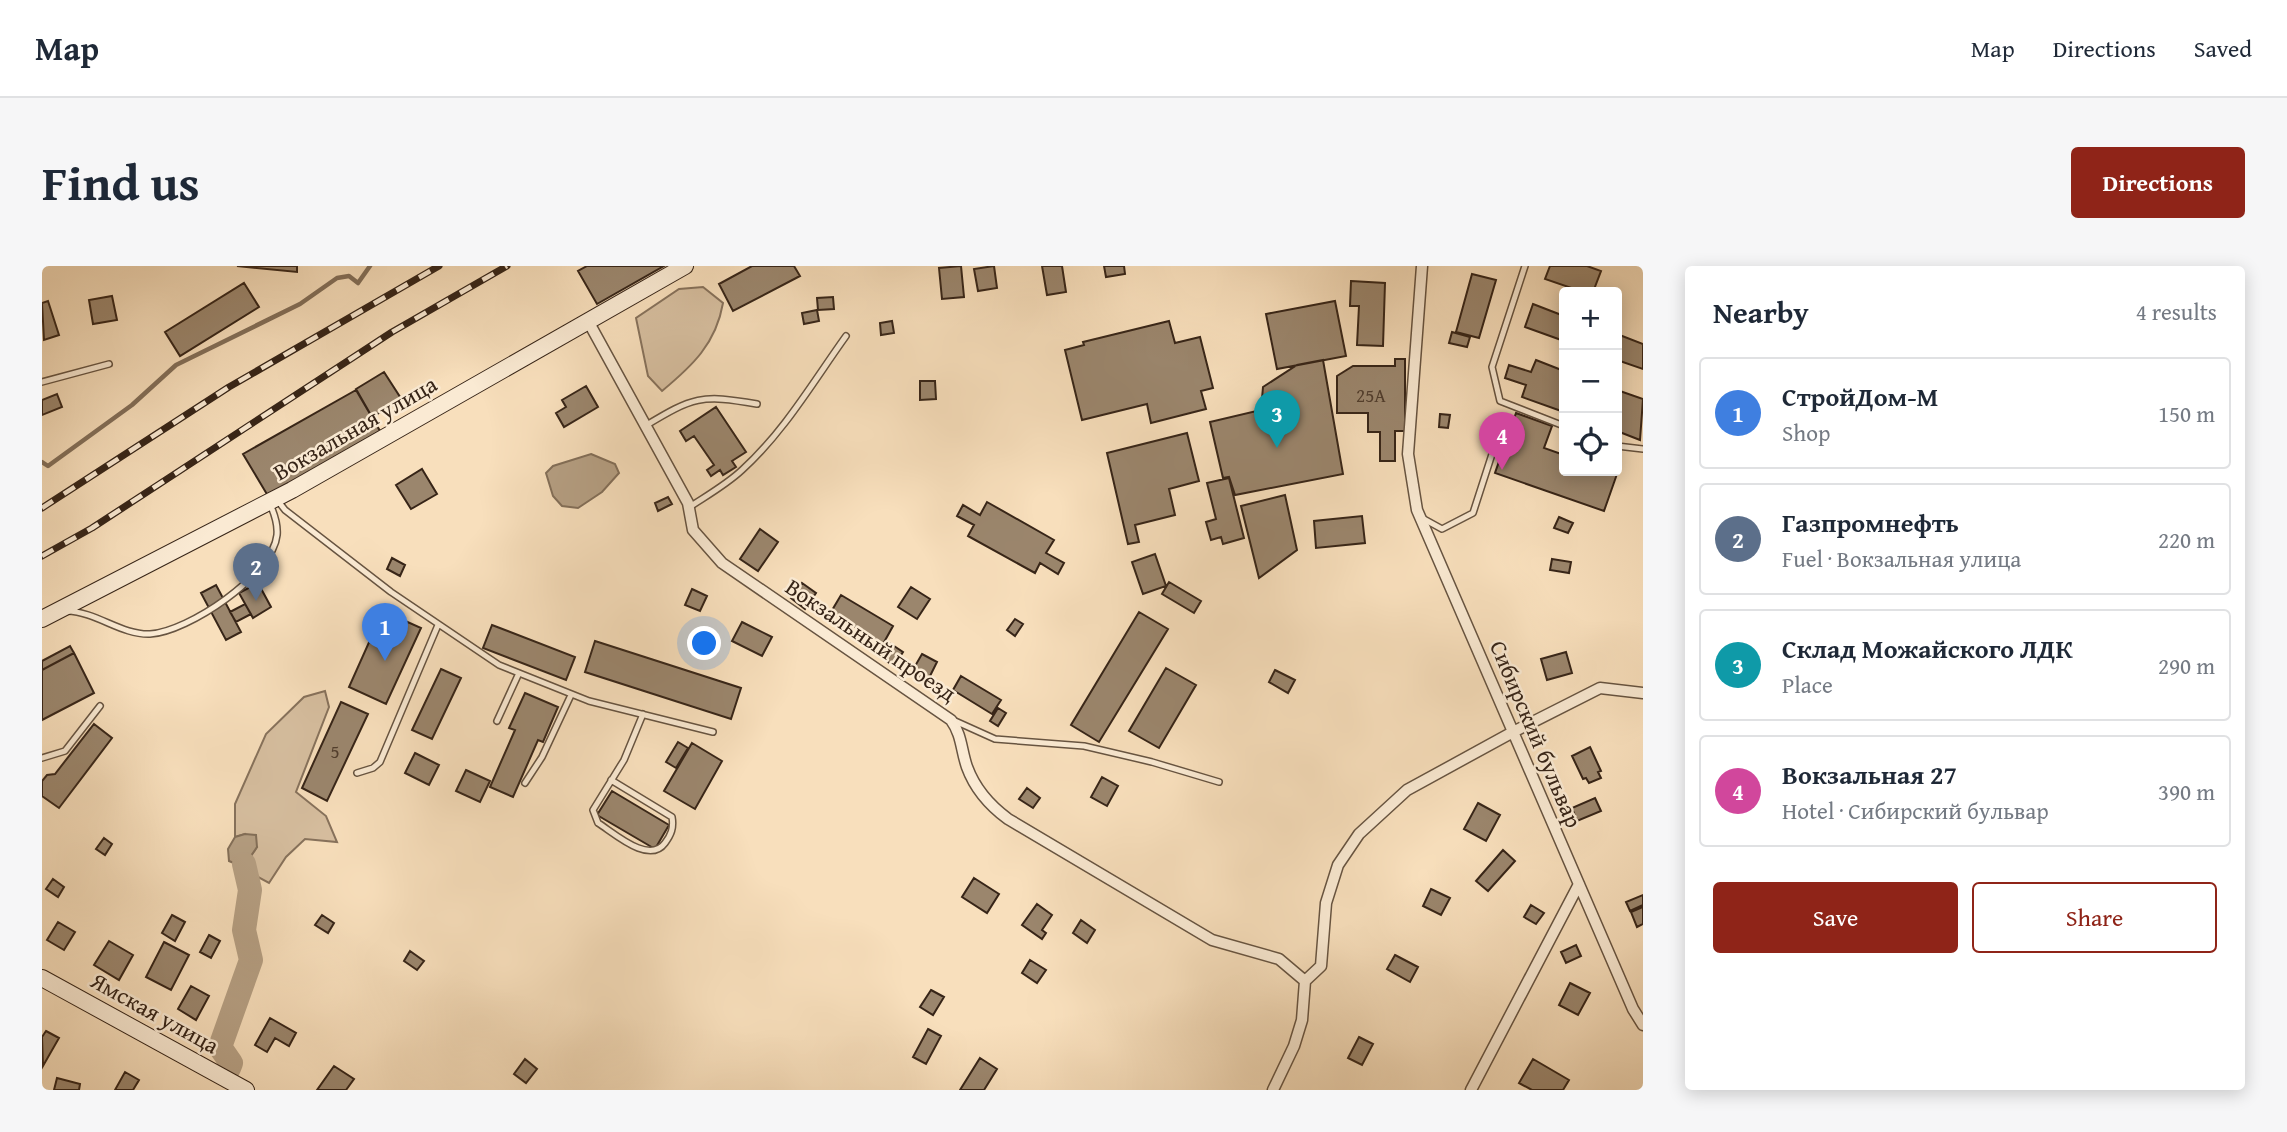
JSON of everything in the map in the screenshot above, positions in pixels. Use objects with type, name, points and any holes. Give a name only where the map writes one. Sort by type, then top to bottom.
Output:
[{"type":"main road","name":"Вокзальная улица","points":[[48,616],[273,500],[685,266]]},
{"type":"main road","name":"Ямская улица","points":[[42,978],[246,1090]]},
{"type":"street","name":"Сибирский бульвар","points":[[1422,266],[1408,454],[1419,516],[1633,1009],[1643,1025]]},
{"type":"street","name":"Вокзальный проезд","points":[[588,321],[688,508],[693,530],[722,563],[951,720],[961,735],[967,768],[976,786],[989,804],[1008,819],[1212,940],[1279,958],[1305,981]]},
{"type":"street","points":[[1273,1090],[1291,1055],[1302,1020],[1305,981],[1321,966],[1326,904],[1338,866],[1359,834],[1407,790],[1600,688],[1643,693]]},
{"type":"street","points":[[1471,1090],[1579,884]]},
{"type":"lane","points":[[1525,266],[1492,367],[1500,401],[1559,424]]},
{"type":"lane","points":[[688,508],[725,483],[756,455],[793,412],[846,336]]},
{"type":"lane","points":[[42,382],[109,364]]},
{"type":"lane","points":[[645,426],[699,398],[757,404]]},
{"type":"lane","points":[[1419,516],[1442,529],[1473,513],[1504,417]]},
{"type":"lane","points":[[1622,447],[1643,449]]},
{"type":"lane","points":[[48,616],[89,614],[142,633],[162,632],[188,622],[225,602],[266,561],[277,537],[273,500]]},
{"type":"lane","points":[[273,500],[359,568],[484,656],[571,695],[713,732]]},
{"type":"lane","points":[[357,773],[373,768],[380,762],[438,625]]},
{"type":"lane","points":[[497,721],[519,673]]},
{"type":"lane","points":[[525,783],[542,757],[571,695]]},
{"type":"lane","points":[[42,758],[65,751],[100,706]]},
{"type":"lane","points":[[611,780],[672,817],[673,827],[662,848],[654,852],[645,851],[598,823],[593,810],[611,780],[643,714]]},
{"type":"lane","points":[[951,720],[995,740],[1084,746],[1152,761],[1219,782]]},
{"type":"shaded area","points":[[703,287],[723,303],[715,331],[693,363],[662,391],[648,376],[636,318],[679,289]]},
{"type":"shaded area","points":[[591,454],[615,464],[619,473],[602,492],[578,508],[562,506],[553,496],[546,473],[553,466]]},
{"type":"shaded area","points":[[325,691],[329,707],[296,792],[326,816],[337,842],[305,839],[286,857],[269,883],[258,877],[249,859],[257,847],[245,834],[235,837],[235,804],[266,734],[304,697]]},
{"type":"shaded area","points":[[256,835],[257,847],[249,859],[242,863],[229,861],[228,849],[235,837]]},
{"type":"building","points":[[237,266],[297,266],[297,272]]},
{"type":"building","points":[[587,266],[664,266],[597,304],[578,271]]},
{"type":"building","points":[[752,266],[794,266],[800,276],[733,311],[719,284]]},
{"type":"building","points":[[961,266],[964,297],[942,299],[939,268]]},
{"type":"building","points":[[994,266],[997,288],[978,291],[974,269]]},
{"type":"building","points":[[1042,266],[1062,266],[1066,292],[1047,295]]},
{"type":"building","points":[[1104,266],[1124,266],[1125,274],[1106,277]]},
{"type":"building","points":[[1550,266],[1587,266],[1601,271],[1595,287],[1568,287],[1545,279]]},
{"type":"building","points":[[1472,274],[1496,280],[1479,338],[1456,332]]},
{"type":"building","points":[[1351,281],[1385,283],[1383,346],[1357,345],[1359,306],[1350,306]]},
{"type":"building","points":[[244,283],[259,307],[180,356],[165,332]]},
{"type":"building","points":[[112,296],[117,320],[93,324],[89,300]]},
{"type":"building","points":[[833,297],[834,309],[818,310],[817,298]]},
{"type":"building","points":[[48,301],[59,335],[44,340],[42,303]]},
{"type":"building","points":[[1335,301],[1346,356],[1277,369],[1266,314]]},
{"type":"building","points":[[1533,304],[1559,314],[1559,339],[1525,327]]},
{"type":"building","points":[[817,310],[819,321],[804,324],[802,313]]},
{"type":"building","points":[[892,321],[894,333],[881,335],[880,323]]},
{"type":"building","points":[[1169,321],[1175,343],[1200,337],[1213,388],[1201,391],[1206,409],[1151,423],[1147,404],[1082,420],[1065,350],[1084,345],[1083,342]]},
{"type":"building","points":[[1452,332],[1470,337],[1467,347],[1449,343]]},
{"type":"building","points":[[1622,336],[1643,344],[1643,369],[1622,362]]},
{"type":"building","points":[[1395,359],[1405,359],[1405,431],[1395,431],[1395,461],[1380,461],[1380,432],[1368,432],[1368,413],[1337,413],[1337,376],[1353,366],[1395,366]]},
{"type":"building","points":[[1323,360],[1343,474],[1235,495],[1229,477],[1223,478],[1210,422],[1261,410],[1263,387],[1297,365]]},
{"type":"building","points":[[1536,360],[1559,369],[1559,410],[1522,397],[1526,385],[1505,378],[1509,365],[1531,372]]},
{"type":"building","points":[[384,372],[402,400],[372,417],[356,389]]},
{"type":"building","points":[[920,381],[935,381],[936,399],[920,400]]},
{"type":"building","points":[[586,386],[598,407],[564,427],[556,413],[566,407],[562,400]]},
{"type":"building","points":[[356,390],[380,431],[268,496],[243,454]]},
{"type":"building","points":[[1622,392],[1643,399],[1640,440],[1622,433]]},
{"type":"building","points":[[57,394],[62,407],[42,415],[42,400]]},
{"type":"building","points":[[716,407],[746,452],[732,461],[736,467],[723,475],[720,470],[711,476],[707,470],[714,465],[694,436],[686,441],[680,431]]},
{"type":"building","points":[[1516,413],[1552,426],[1544,448],[1559,453],[1559,476],[1616,476],[1604,511],[1495,473]]},
{"type":"building","points":[[1440,414],[1450,415],[1448,428],[1439,427]]},
{"type":"building","points":[[1187,433],[1199,481],[1169,489],[1175,515],[1135,525],[1139,542],[1128,544],[1107,453]]},
{"type":"building","points":[[422,469],[437,494],[411,509],[396,485]]},
{"type":"building","points":[[1229,478],[1244,538],[1223,544],[1221,537],[1211,540],[1206,522],[1216,519],[1207,483]]},
{"type":"building","points":[[1285,495],[1297,550],[1259,578],[1241,506]]},
{"type":"building","points":[[668,497],[672,504],[658,511],[655,503]]},
{"type":"building","points":[[987,502],[1054,540],[1046,553],[1064,563],[1058,574],[1040,563],[1035,573],[968,536],[974,525],[957,516],[963,505],[980,515]]},
{"type":"building","points":[[1362,516],[1365,543],[1316,548],[1314,521]]},
{"type":"building","points":[[1559,517],[1573,523],[1568,533],[1554,528]]},
{"type":"building","points":[[760,529],[778,542],[758,571],[740,559]]},
{"type":"building","points":[[1155,554],[1166,586],[1143,594],[1132,562]]},
{"type":"building","points":[[392,558],[405,565],[400,576],[387,569]]},
{"type":"building","points":[[1552,559],[1571,562],[1569,573],[1550,570]]},
{"type":"building","points":[[1169,582],[1201,601],[1194,613],[1162,594]]},
{"type":"building","points":[[258,583],[271,607],[253,618],[239,593]]},
{"type":"building","points":[[802,583],[816,593],[805,609],[791,598]]},
{"type":"building","points":[[216,585],[241,632],[226,640],[201,593]]},
{"type":"building","points":[[911,587],[930,599],[917,619],[898,607]]},
{"type":"building","points":[[692,589],[707,596],[700,611],[685,605]]},
{"type":"building","points":[[841,595],[893,626],[883,644],[831,612]]},
{"type":"building","points":[[245,604],[251,614],[236,622],[230,612]]},
{"type":"building","points":[[383,611],[421,628],[386,704],[349,687]]},
{"type":"building","points":[[1139,612],[1168,629],[1099,742],[1071,725]]},
{"type":"building","points":[[1015,619],[1023,624],[1015,636],[1007,630]]},
{"type":"building","points":[[742,622],[772,637],[762,656],[732,641]]},
{"type":"building","points":[[492,625],[575,657],[566,680],[483,648]]},
{"type":"building","points":[[595,641],[741,688],[731,719],[585,672]]},
{"type":"building","points":[[891,644],[903,652],[894,666],[882,658]]},
{"type":"building","points":[[70,646],[74,653],[42,670],[42,661]]},
{"type":"building","points":[[1566,652],[1572,673],[1547,680],[1541,659]]},
{"type":"building","points":[[74,653],[94,693],[42,720],[42,670]]},
{"type":"building","points":[[922,654],[937,662],[927,682],[911,673]]},
{"type":"building","points":[[1166,668],[1196,685],[1159,748],[1129,731]]},
{"type":"building","points":[[441,669],[461,678],[432,739],[412,730]]},
{"type":"building","points":[[1275,670],[1295,680],[1288,693],[1269,682]]},
{"type":"building","points":[[961,676],[1001,700],[992,714],[953,690]]},
{"type":"building","points":[[525,693],[558,707],[543,742],[538,740],[513,797],[490,787],[515,730],[509,728]]},
{"type":"building","points":[[341,702],[368,714],[327,801],[302,788]]},
{"type":"building","points":[[998,708],[1006,713],[998,726],[990,721]]},
{"type":"building","points":[[94,724],[112,738],[59,808],[42,796],[42,781],[47,775],[55,774]]},
{"type":"building","points":[[678,742],[688,748],[676,768],[666,762]]},
{"type":"building","points":[[692,743],[722,761],[695,809],[664,791]]},
{"type":"building","points":[[1590,747],[1601,771],[1598,772],[1601,778],[1589,783],[1586,778],[1583,779],[1572,756]]},
{"type":"building","points":[[415,753],[439,765],[429,785],[405,773]]},
{"type":"building","points":[[466,770],[490,781],[480,802],[456,791]]},
{"type":"building","points":[[1102,777],[1118,786],[1107,806],[1091,797]]},
{"type":"building","points":[[1027,788],[1040,798],[1033,808],[1019,799]]},
{"type":"building","points":[[612,791],[669,825],[655,849],[597,815]]},
{"type":"building","points":[[1595,798],[1601,811],[1577,821],[1572,808]]},
{"type":"building","points":[[1478,803],[1500,815],[1486,841],[1464,829]]},
{"type":"building","points":[[104,838],[112,844],[105,855],[96,849]]},
{"type":"building","points":[[1503,850],[1515,861],[1488,891],[1476,881]]},
{"type":"building","points":[[974,878],[999,894],[987,913],[962,897]]},
{"type":"building","points":[[53,879],[64,887],[58,897],[46,889]]},
{"type":"building","points":[[1431,889],[1450,898],[1441,915],[1423,906]]},
{"type":"building","points":[[1643,895],[1643,905],[1630,911],[1626,902]]},
{"type":"building","points":[[1037,904],[1052,915],[1042,930],[1046,933],[1042,939],[1022,925]]},
{"type":"building","points":[[1531,905],[1544,913],[1536,924],[1524,917]]},
{"type":"building","points":[[1643,907],[1643,924],[1637,927],[1631,912]]},
{"type":"building","points":[[172,915],[185,922],[175,941],[162,933]]},
{"type":"building","points":[[322,915],[334,923],[328,933],[315,925]]},
{"type":"building","points":[[1081,920],[1095,930],[1087,943],[1073,933]]},
{"type":"building","points":[[58,922],[75,932],[64,950],[47,940]]},
{"type":"building","points":[[209,935],[220,941],[211,958],[200,952]]},
{"type":"building","points":[[109,941],[133,955],[119,980],[94,965]]},
{"type":"building","points":[[164,942],[189,955],[171,990],[146,977]]},
{"type":"building","points":[[1576,945],[1581,956],[1566,963],[1561,952]]},
{"type":"building","points":[[410,951],[424,961],[417,970],[404,961]]},
{"type":"building","points":[[1395,955],[1418,967],[1410,982],[1387,969]]},
{"type":"building","points":[[1030,960],[1046,970],[1037,983],[1022,973]]},
{"type":"building","points":[[1570,983],[1590,993],[1578,1015],[1559,1005]]},
{"type":"building","points":[[191,986],[209,996],[196,1020],[178,1009]]},
{"type":"building","points":[[931,990],[944,997],[933,1015],[920,1007]]},
{"type":"building","points":[[270,1018],[296,1033],[289,1046],[275,1038],[267,1052],[255,1045]]},
{"type":"building","points":[[928,1029],[941,1036],[926,1064],[913,1057]]},
{"type":"building","points":[[46,1031],[59,1038],[43,1066],[42,1037]]},
{"type":"building","points":[[1359,1037],[1373,1044],[1362,1065],[1348,1058]]},
{"type":"building","points":[[980,1058],[997,1069],[984,1090],[960,1090]]},
{"type":"building","points":[[525,1059],[537,1069],[526,1083],[514,1074]]},
{"type":"building","points":[[1533,1059],[1569,1080],[1563,1090],[1532,1090],[1519,1083]]},
{"type":"building","points":[[334,1066],[354,1079],[346,1090],[317,1090]]},
{"type":"building","points":[[125,1072],[139,1080],[133,1090],[115,1090]]},
{"type":"building","points":[[57,1078],[80,1084],[79,1090],[54,1090]]},
{"type":"waterway","points":[[42,462],[48,466],[132,405],[176,365],[300,304],[337,278],[349,276],[358,283],[370,266]]},
{"type":"waterway","points":[[229,1068],[231,1063],[220,1047],[251,960],[244,930],[250,890],[244,864]]},
{"type":"railway","points":[[42,508],[229,387],[439,266]]},
{"type":"railway","points":[[42,556],[92,528],[392,332],[507,266]]},
{"type":"place","name":"Склад Можайского ЛДК","points":[[1277,448]]},
{"type":"place","name":"Вокзальная 27","points":[[1502,470]]},
{"type":"place","name":"Газпромнефть","points":[[256,601]]},
{"type":"place","name":"СтройДом-М","points":[[385,661]]}]
